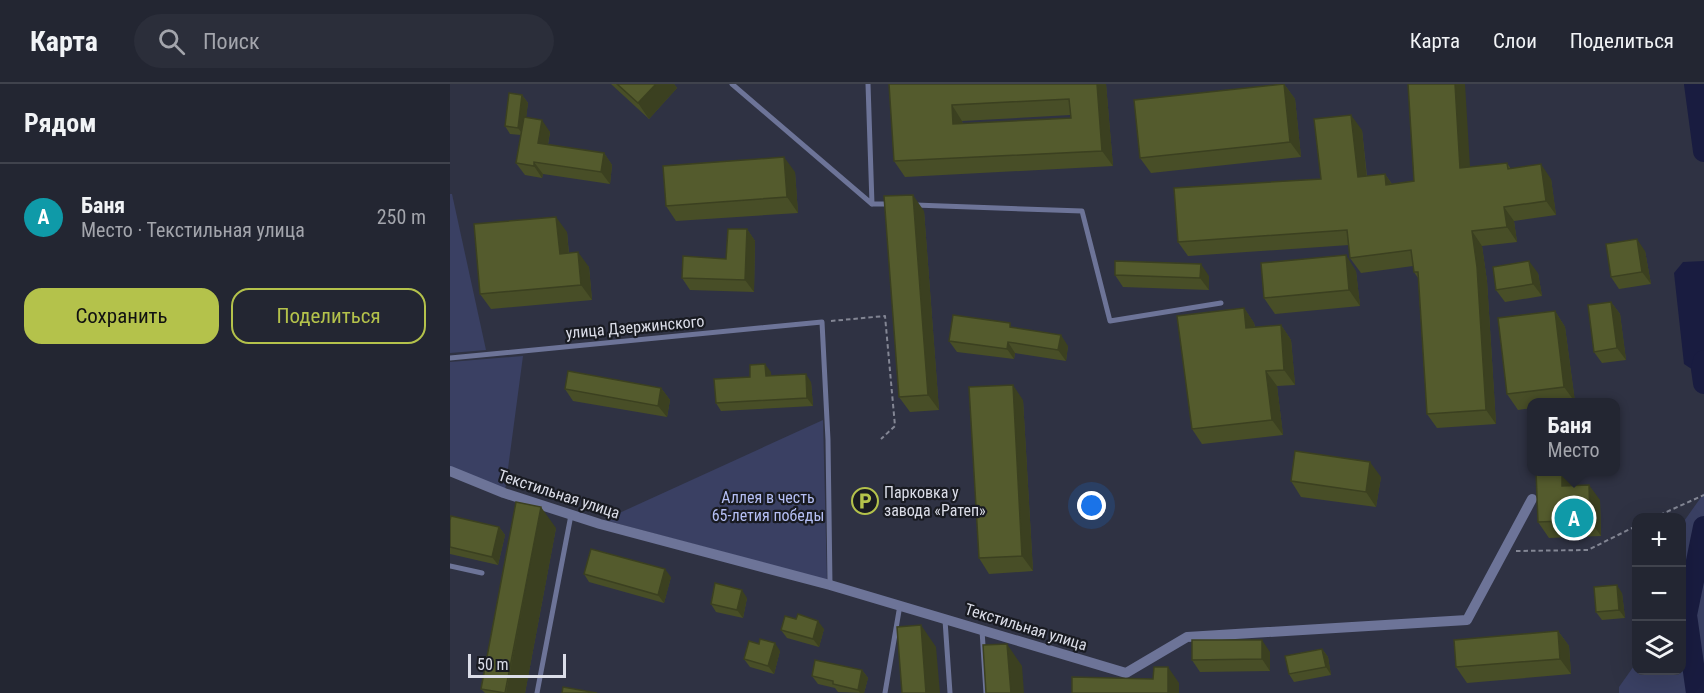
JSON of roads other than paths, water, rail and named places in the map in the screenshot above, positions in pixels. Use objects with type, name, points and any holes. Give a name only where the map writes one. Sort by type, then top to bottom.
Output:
[{"type":"street","name":"Текстильная улица","points":[[450,471],[523,504],[571,514],[600,524],[830,585],[1126,673],[1186,637],[1467,620],[1532,499]]},
{"type":"lane","points":[[732,84],[872,204],[895,205]]},
{"type":"lane","points":[[868,84],[872,204]]},
{"type":"lane","points":[[907,205],[1082,211],[1110,321],[1221,303]]},
{"type":"lane","name":"улица Дзержинского","points":[[450,358],[822,322],[828,440],[830,585]]},
{"type":"lane","points":[[537,693],[571,514]]},
{"type":"lane","points":[[450,566],[482,573]]},
{"type":"lane","points":[[885,693],[900,605]]},
{"type":"lane","points":[[945,619],[950,693]]},
{"type":"lane","points":[[982,630],[986,693]]},
{"type":"waterway","points":[[1695,84],[1704,151]]},
{"type":"waterway","points":[[1704,361],[1702,369],[1704,383]]},
{"type":"waterway","points":[[1697,693],[1686,615],[1704,527]]},
{"type":"place","name":"Парковка у завода «Ратеп»","points":[[865,501]]},
{"type":"place","name":"Баня","points":[[1574,518]]},
{"type":"park label","name":"Аллея в честь 65-летия победы","points":[[768,506]]}]
